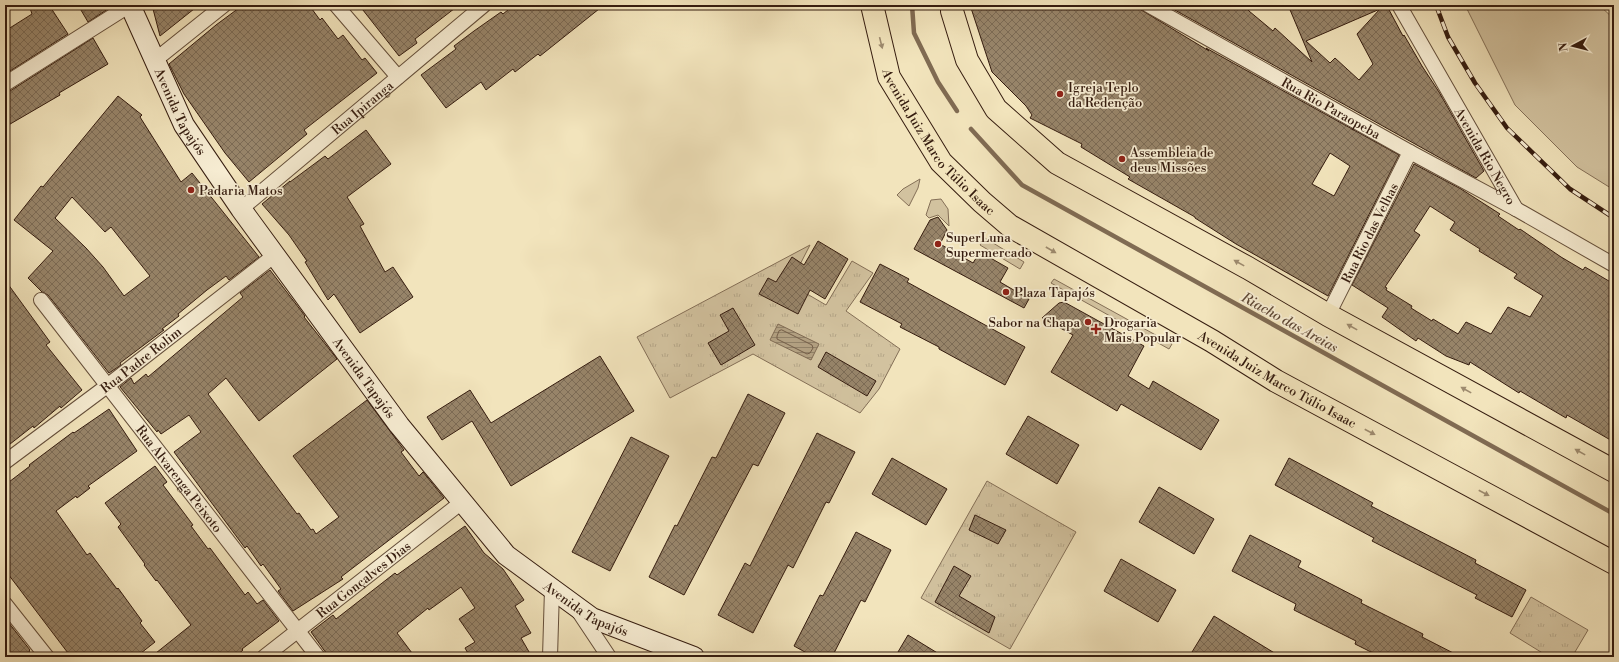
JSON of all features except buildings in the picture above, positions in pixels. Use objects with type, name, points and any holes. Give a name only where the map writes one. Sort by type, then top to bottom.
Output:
[{"type":"main road","name":"Avenida Tapajós","points":[[130,5],[184,125],[241,209],[399,425],[506,555],[592,618],[694,657]]},
{"type":"main road","name":"Avenida Juiz Marco Túlio Isaac","points":[[872,5],[889,77],[941,162],[982,202],[1010,226],[1212,341],[1276,381],[1614,563]]},
{"type":"main road","points":[[952,5],[952,11],[966,60],[996,109],[1057,163],[1242,264],[1328,315],[1614,471]]},
{"type":"street","points":[[5,84],[130,5]]},
{"type":"street","points":[[154,61],[224,5]]},
{"type":"street","points":[[336,5],[398,77]]},
{"type":"street","name":"Rua Ipiranga","points":[[241,209],[484,5]]},
{"type":"street","name":"Rua Rio Paraopeba","points":[[1148,5],[1410,152],[1516,209]]},
{"type":"street","name":"Avenida Rio Negro","points":[[1399,5],[1516,209],[1614,265]]},
{"type":"street","name":"Rua Rio das Velhas","points":[[1328,315],[1410,152]]},
{"type":"street","name":"Rua Padre Rolim","points":[[5,462],[107,386],[274,255]]},
{"type":"street","name":"Rua Alvarenga Peixoto","points":[[41,300],[318,657]]},
{"type":"street","name":"Rua Gonçalves Dias","points":[[264,657],[462,502]]},
{"type":"street","points":[[550,657],[552,589]]},
{"type":"street","points":[[5,604],[47,657]]},
{"type":"street","points":[[574,605],[609,657]]},
{"type":"green space","points":[[1465,5],[1599,5],[1614,19],[1614,190],[1577,167],[1515,105]]},
{"type":"green space","points":[[920,179],[918,188],[909,206],[897,195],[903,189]]},
{"type":"green space","points":[[941,199],[948,209],[949,226],[938,215],[929,218],[926,215],[931,200]]},
{"type":"green space","points":[[985,238],[1024,262],[1020,269],[980,245]]},
{"type":"green space","points":[[810,245],[790,284],[826,305],[852,261],[873,273],[846,311],[900,349],[879,389],[860,413],[753,354],[670,398],[637,337]]},
{"type":"green space","points":[[1054,279],[1172,344],[1169,349],[1051,283]]},
{"type":"green space","points":[[987,481],[1076,532],[1010,649],[921,598]]},
{"type":"green space","points":[[1531,597],[1588,630],[1572,657],[1549,657],[1510,633]]},
{"type":"water","points":[[778,324],[819,344],[811,360],[770,340]]},
{"type":"waterway","name":"Riacho das Areias","points":[[912,5],[914,33],[938,82],[957,111]]},
{"type":"waterway","name":"Riacho das Areias","points":[[971,129],[1022,185],[1614,514]]},
{"type":"railway","points":[[1436,5],[1448,37],[1475,83],[1507,128],[1570,189],[1614,218]]},
{"type":"place","name":"Igreja Teplo da Redenção","points":[[1060,94]]},
{"type":"place","name":"Assembleia de deus Missões","points":[[1122,159]]},
{"type":"place","name":"Padaria Matos","points":[[191,190]]},
{"type":"place","name":"SuperLuna Supermercado","points":[[938,244]]},
{"type":"place","name":"Plaza Tapajós","points":[[1006,292]]},
{"type":"place","name":"Sabor na Chapa","points":[[1088,322]]},
{"type":"place","name":"Drogaria Mais Popular","points":[[1096,329]]}]
